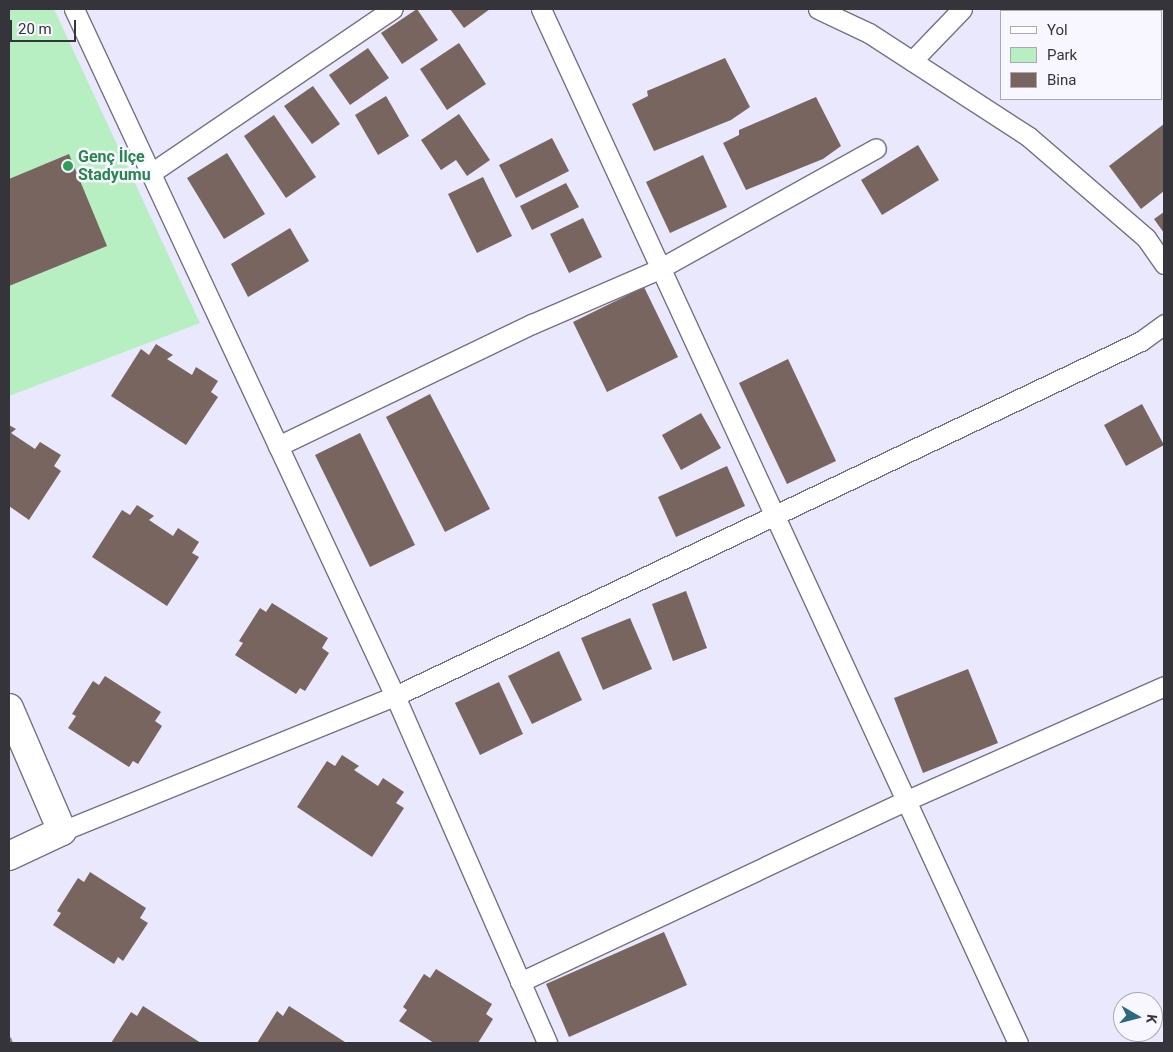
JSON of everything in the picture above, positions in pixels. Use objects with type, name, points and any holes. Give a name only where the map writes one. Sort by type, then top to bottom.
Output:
[{"type":"street","points":[[74,9],[395,696],[547,1043]]},
{"type":"street","points":[[151,173],[392,9]]},
{"type":"street","points":[[541,9],[659,269],[1018,1043]]},
{"type":"street","points":[[818,9],[869,33],[1029,137],[1146,238],[1164,264]]},
{"type":"street","points":[[912,61],[962,9]]},
{"type":"street","points":[[278,446],[532,324],[659,269],[876,148]]},
{"type":"street","points":[[9,856],[62,832],[395,696],[1141,341],[1164,324]]},
{"type":"street","points":[[520,982],[905,801],[1164,686]]},
{"type":"street","points":[[9,708],[62,832]]},
{"type":"green space","name":"Genç İlçe Stadyumu","points":[[9,9],[54,9],[200,323],[9,396]]},
{"type":"building","points":[[417,9],[438,40],[402,64],[381,33]]},
{"type":"building","points":[[450,9],[490,9],[464,28]]},
{"type":"building","points":[[459,43],[486,84],[447,110],[420,69]]},
{"type":"building","points":[[368,48],[389,78],[350,105],[329,75]]},
{"type":"building","points":[[725,58],[750,107],[731,120],[654,151],[632,104],[648,96],[647,91]]},
{"type":"building","points":[[313,86],[340,124],[312,144],[284,106]]},
{"type":"building","points":[[386,96],[409,136],[378,155],[355,115]]},
{"type":"building","points":[[816,97],[841,146],[823,159],[746,190],[723,143],[739,135],[739,130]]},
{"type":"building","points":[[459,114],[490,160],[467,176],[456,160],[441,170],[421,140]]},
{"type":"building","points":[[274,115],[316,177],[286,198],[244,136]]},
{"type":"building","points":[[1164,124],[1164,191],[1141,209],[1109,166]]},
{"type":"building","points":[[552,138],[569,171],[516,198],[499,165]]},
{"type":"building","points":[[918,145],[939,180],[882,215],[861,180]]},
{"type":"building","points":[[227,153],[265,214],[224,239],[187,178]]},
{"type":"building","points":[[69,154],[107,246],[9,286],[9,179]]},
{"type":"building","points":[[703,155],[727,207],[670,233],[646,182]]},
{"type":"building","points":[[483,177],[512,236],[477,253],[448,194]]},
{"type":"building","points":[[566,183],[579,207],[532,230],[520,206]]},
{"type":"building","points":[[1164,212],[1164,233],[1154,219]]},
{"type":"building","points":[[583,218],[602,257],[569,273],[550,234]]},
{"type":"building","points":[[290,228],[309,261],[248,297],[231,264]]},
{"type":"building","points":[[644,287],[678,357],[607,392],[573,322]]},
{"type":"building","points":[[156,344],[173,355],[167,359],[192,375],[196,367],[218,381],[211,392],[218,397],[186,445],[111,396],[141,349],[149,355]]},
{"type":"building","points":[[788,359],[836,461],[787,484],[739,383]]},
{"type":"building","points":[[430,394],[490,509],[445,532],[386,417]]},
{"type":"building","points":[[1142,404],[1164,445],[1126,466],[1104,425]]},
{"type":"building","points":[[701,413],[721,448],[681,470],[662,435]]},
{"type":"building","points":[[9,425],[16,429],[11,433],[35,449],[40,442],[61,455],[54,466],[61,471],[29,520],[9,506]]},
{"type":"building","points":[[360,433],[415,545],[370,567],[315,455]]},
{"type":"building","points":[[727,466],[745,506],[676,537],[658,497]]},
{"type":"building","points":[[137,505],[154,516],[149,520],[173,536],[178,528],[199,542],[192,553],[199,557],[167,606],[92,557],[122,510],[130,515]]},
{"type":"building","points":[[686,591],[707,648],[673,661],[652,604]]},
{"type":"building","points":[[272,603],[328,638],[322,648],[329,653],[305,691],[300,688],[296,694],[235,655],[243,643],[239,641],[260,608],[266,612]]},
{"type":"building","points":[[630,618],[652,669],[603,690],[581,638]]},
{"type":"building","points":[[559,651],[582,700],[532,724],[508,676]]},
{"type":"building","points":[[968,669],[998,743],[923,773],[894,698]]},
{"type":"building","points":[[105,676],[161,712],[155,721],[162,726],[138,764],[133,761],[129,767],[68,728],[76,716],[72,714],[93,681],[99,685]]},
{"type":"building","points":[[499,682],[523,734],[480,755],[455,703]]},
{"type":"building","points":[[342,755],[359,766],[354,770],[378,786],[383,778],[404,792],[396,803],[404,808],[372,857],[297,807],[327,761],[335,766]]},
{"type":"building","points":[[90,872],[146,908],[140,918],[148,923],[123,961],[118,957],[114,964],[53,925],[61,913],[57,911],[78,878],[84,882]]},
{"type":"building","points":[[664,932],[687,985],[569,1037],[546,984]]},
{"type":"building","points":[[436,969],[492,1004],[486,1014],[493,1019],[478,1043],[434,1043],[399,1021],[407,1010],[403,1007],[424,974],[430,978]]},
{"type":"building","points":[[143,1006],[201,1043],[111,1043],[131,1012],[137,1016]]},
{"type":"building","points":[[289,1006],[345,1042],[257,1043],[277,1011],[283,1016]]},
{"type":"railway","points":[[9,1038],[11,1043]]},
{"type":"place","name":"Genç İlçe Stadyumu","points":[[68,166]]}]
